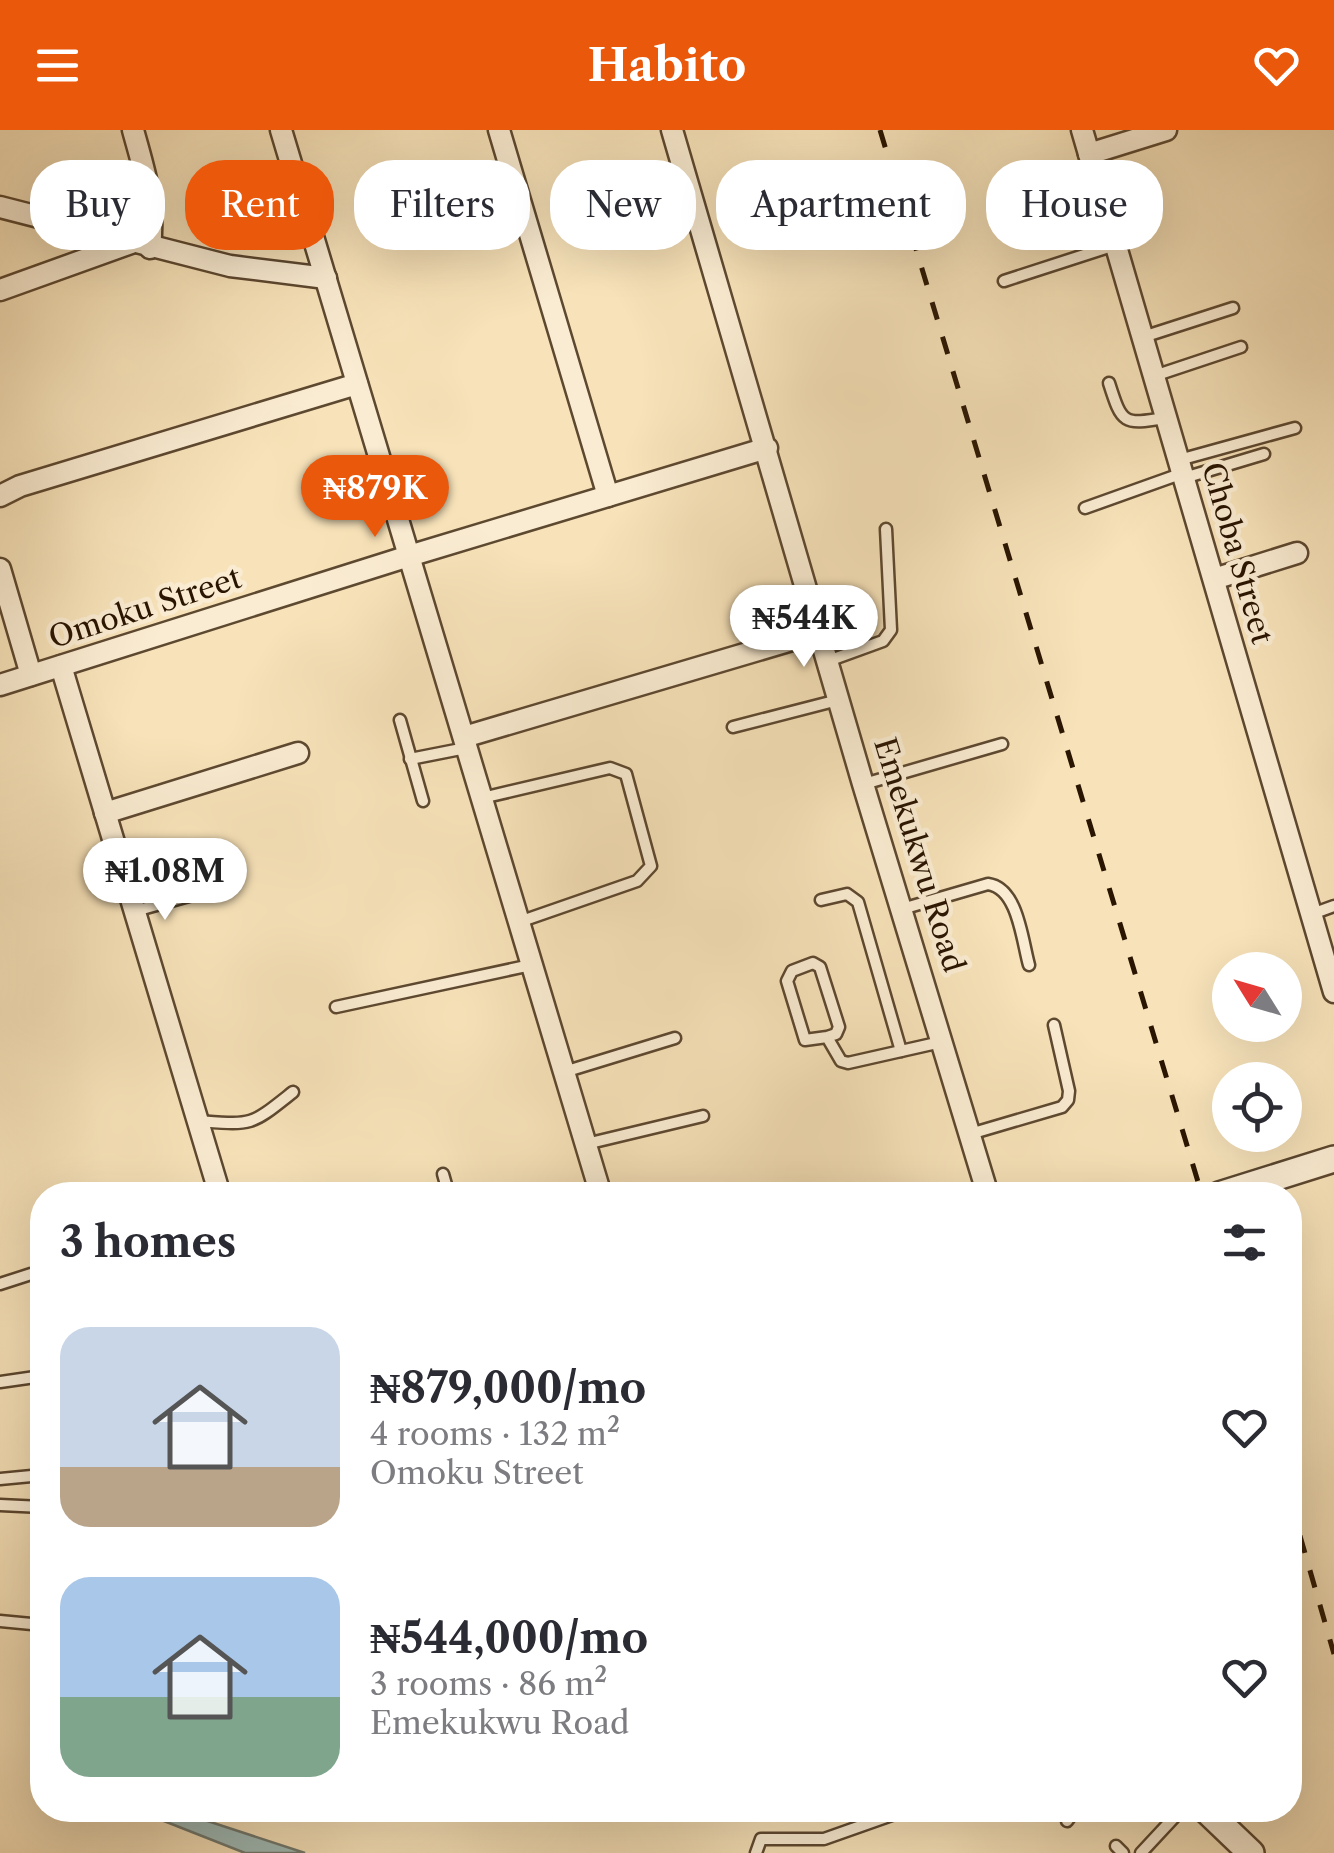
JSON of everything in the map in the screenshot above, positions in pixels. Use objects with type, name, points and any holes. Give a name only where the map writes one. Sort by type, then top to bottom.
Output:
[{"type":"street","points":[[133,130],[142,160]]},
{"type":"street","points":[[281,130],[597,1182]]},
{"type":"street","points":[[499,130],[608,496]]},
{"type":"street","name":"Emekukwu Road","points":[[672,130],[984,1182]]},
{"type":"street","name":"Choba Street","points":[[1082,130],[1091,160]]},
{"type":"street","points":[[1089,154],[1166,130]]},
{"type":"street","points":[[0,207],[30,215]]},
{"type":"street","points":[[0,290],[125,250]]},
{"type":"street","points":[[162,250],[230,266],[326,278]]},
{"type":"street","name":"Choba Street","points":[[1117,250],[1334,992]]},
{"type":"street","points":[[0,496],[20,486],[358,384]]},
{"type":"street","name":"Omoku Street","points":[[0,685],[767,448]]},
{"type":"street","points":[[1214,580],[1297,554]]},
{"type":"street","points":[[0,569],[32,675]]},
{"type":"street","points":[[465,742],[818,632]]},
{"type":"street","points":[[61,666],[216,1182]]},
{"type":"street","points":[[105,813],[298,753]]},
{"type":"street","points":[[1261,1182],[1334,1159]]},
{"type":"street","points":[[1219,1822],[1252,1853]]},
{"type":"lane","points":[[1004,282],[1101,250]]},
{"type":"lane","points":[[1143,338],[1233,308]]},
{"type":"lane","points":[[1154,376],[1241,347]]},
{"type":"lane","points":[[1109,383],[1120,416],[1127,421],[1166,418]]},
{"type":"lane","points":[[1084,508],[1295,428]]},
{"type":"lane","points":[[1182,470],[1264,454]]},
{"type":"lane","points":[[828,661],[883,641],[891,630],[886,529]]},
{"type":"lane","points":[[733,726],[839,700]]},
{"type":"lane","points":[[400,720],[423,801]]},
{"type":"lane","points":[[410,759],[465,742]]},
{"type":"lane","points":[[863,784],[1002,744]]},
{"type":"lane","points":[[482,798],[610,768],[626,774],[651,866],[647,873],[636,882],[519,922]]},
{"type":"lane","points":[[902,910],[996,885],[1009,896],[1029,965]]},
{"type":"lane","points":[[135,912],[224,886]]},
{"type":"lane","points":[[821,900],[846,894],[858,902],[901,1051]]},
{"type":"lane","points":[[1311,914],[1334,906]]},
{"type":"lane","points":[[812,963],[820,967],[839,1026],[836,1034],[827,1036],[804,1040],[787,982],[792,971],[812,963]]},
{"type":"lane","points":[[336,1007],[532,964]]},
{"type":"lane","points":[[970,1134],[1062,1107],[1068,1100],[1070,1091],[1054,1026]]},
{"type":"lane","points":[[827,1036],[841,1061],[848,1064],[942,1042]]},
{"type":"lane","points":[[564,1072],[674,1038]]},
{"type":"lane","points":[[198,1121],[247,1124],[293,1092]]},
{"type":"lane","points":[[586,1144],[704,1116]]},
{"type":"lane","points":[[442,1174],[445,1182]]},
{"type":"lane","points":[[0,1284],[30,1274]]},
{"type":"lane","points":[[0,1382],[30,1378]]},
{"type":"lane","points":[[0,1479],[30,1476]]},
{"type":"lane","points":[[0,1505],[30,1506]]},
{"type":"lane","points":[[0,1621],[30,1624]]},
{"type":"lane","points":[[756,1853],[761,1838],[824,1839],[870,1822]]},
{"type":"lane","points":[[1141,1853],[1170,1822]]},
{"type":"water","points":[[166,1822],[211,1822],[305,1853],[245,1853]]},
{"type":"railway","points":[[880,130],[1198,1182]]},
{"type":"railway","points":[[1302,1543],[1334,1654]]}]
